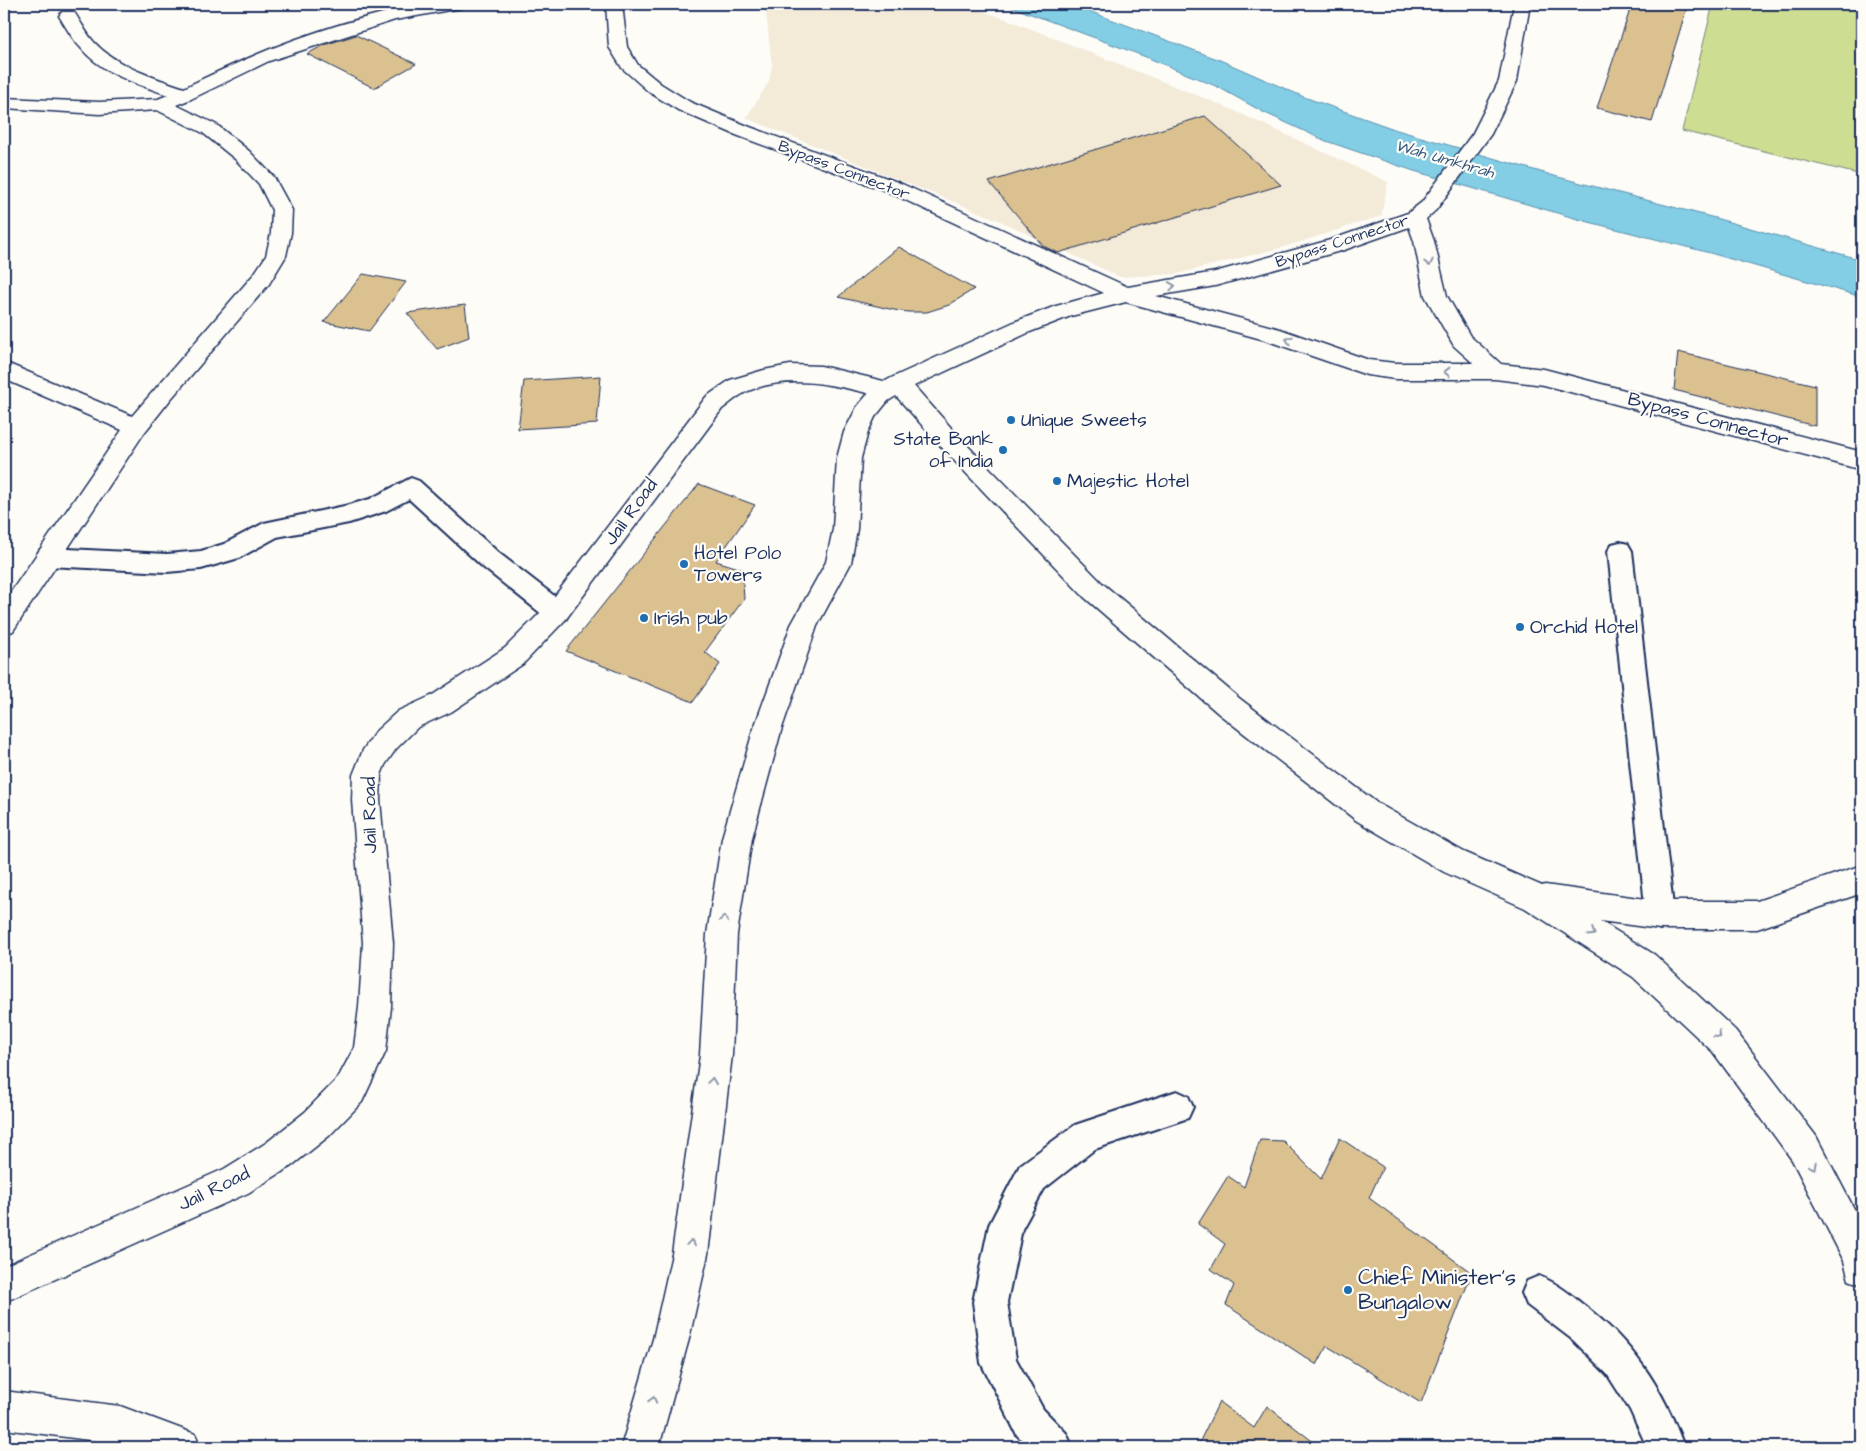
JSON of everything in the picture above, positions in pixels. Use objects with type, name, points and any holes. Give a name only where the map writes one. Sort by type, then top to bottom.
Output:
[{"type":"street","points":[[4,102],[99,108],[160,104],[185,95],[263,57],[392,15],[455,4]]},
{"type":"street","name":"Bypass Connector","points":[[614,4],[618,47],[631,68],[656,88],[684,106],[893,187],[1124,294],[1272,334],[1367,367],[1395,371],[1495,371],[1544,377],[1862,461]]},
{"type":"street","points":[[1422,211],[1482,134],[1508,80],[1522,4]]},
{"type":"street","points":[[68,16],[88,46],[103,58],[126,72],[185,95]]},
{"type":"street","points":[[4,623],[136,427],[162,394],[262,279],[276,256],[281,233],[282,210],[267,181],[242,155],[210,129],[160,104]]},
{"type":"street","name":"Bypass Connector","points":[[1124,294],[1216,279],[1337,245],[1393,226],[1422,211],[1424,241],[1436,296],[1462,341],[1495,371]]},
{"type":"street","points":[[640,1447],[671,1339],[690,1254],[716,1055],[722,934],[737,838],[766,732],[804,625],[838,563],[845,529],[848,458],[856,432],[865,413],[880,395],[894,387],[948,360],[964,355],[1064,311],[1124,294]]},
{"type":"street","points":[[4,370],[136,427]]},
{"type":"street","name":"Jail Road","points":[[4,1284],[236,1181],[278,1155],[317,1124],[350,1090],[370,1051],[375,1007],[378,943],[366,800],[367,775],[373,759],[386,740],[408,719],[441,704],[514,656],[556,612],[714,402],[738,386],[790,373],[821,374],[894,387]]},
{"type":"street","points":[[894,387],[954,446],[1092,590],[1229,706],[1367,812],[1454,862],[1536,898],[1644,966],[1724,1041],[1804,1148],[1861,1258],[1862,1267]]},
{"type":"street","points":[[1536,898],[1660,915],[1758,915],[1862,880]]},
{"type":"street","points":[[4,1410],[120,1425],[182,1447]]},
{"type":"lane","points":[[48,557],[167,563],[201,560],[231,551],[272,529],[356,512],[378,504],[411,487],[492,561],[556,612]]},
{"type":"lane","points":[[1620,551],[1660,915]]},
{"type":"lane","points":[[1054,1447],[1030,1422],[999,1363],[990,1302],[1006,1225],[1032,1177],[1086,1136],[1177,1107]]},
{"type":"lane","points":[[1539,1293],[1581,1324],[1612,1352],[1640,1392],[1666,1447]]},
{"type":"shaded area","points":[[765,4],[961,4],[1009,20],[1226,107],[1388,182],[1381,216],[1284,247],[1177,274],[1120,277],[996,219],[746,118],[769,82],[772,66]]},
{"type":"green space","points":[[1713,4],[1830,4],[1862,11],[1862,175],[1682,131]]},
{"type":"water","name":"Wah Umkhrah","points":[[1004,4],[1070,4],[1220,60],[1304,97],[1397,130],[1558,177],[1715,218],[1862,260],[1862,297],[1710,253],[1581,220],[1414,171],[1326,141],[1263,112],[1218,87],[1146,57]]},
{"type":"building","points":[[1632,4],[1688,4],[1652,122],[1597,108]]},
{"type":"building","points":[[356,35],[416,64],[374,88],[307,54],[324,45]]},
{"type":"building","points":[[1205,116],[1281,185],[1058,253],[1043,246],[989,182]]},
{"type":"building","points":[[899,247],[974,289],[949,305],[927,312],[894,310],[838,297]]},
{"type":"building","points":[[363,274],[406,282],[369,331],[324,322]]},
{"type":"building","points":[[465,305],[469,337],[437,349],[407,313]]},
{"type":"building","points":[[1678,352],[1815,385],[1815,426],[1674,390]]},
{"type":"building","points":[[601,376],[597,424],[518,429],[524,381]]},
{"type":"building","name":"Hotel Polo Towers","points":[[699,484],[755,505],[716,561],[742,569],[744,599],[705,652],[720,664],[693,702],[566,651]]},
{"type":"building","name":"Chief Minister's Bungalow","points":[[1340,1138],[1383,1167],[1369,1198],[1472,1273],[1421,1403],[1327,1346],[1317,1365],[1226,1305],[1234,1285],[1211,1269],[1225,1244],[1198,1224],[1228,1176],[1244,1187],[1260,1140],[1283,1141],[1321,1179]]},
{"type":"building","points":[[1219,1402],[1254,1428],[1267,1406],[1320,1447],[1197,1447]]},
{"type":"place","name":"Unique Sweets","points":[[1011,420]]},
{"type":"place","name":"State Bank of India","points":[[1003,450]]},
{"type":"place","name":"Majestic Hotel","points":[[1057,481]]},
{"type":"place","name":"Hotel Polo Towers","points":[[684,564]]},
{"type":"place","name":"Irish pub","points":[[644,618]]},
{"type":"place","name":"Orchid Hotel","points":[[1520,627]]},
{"type":"place","name":"Chief Minister's Bungalow","points":[[1348,1290]]}]
